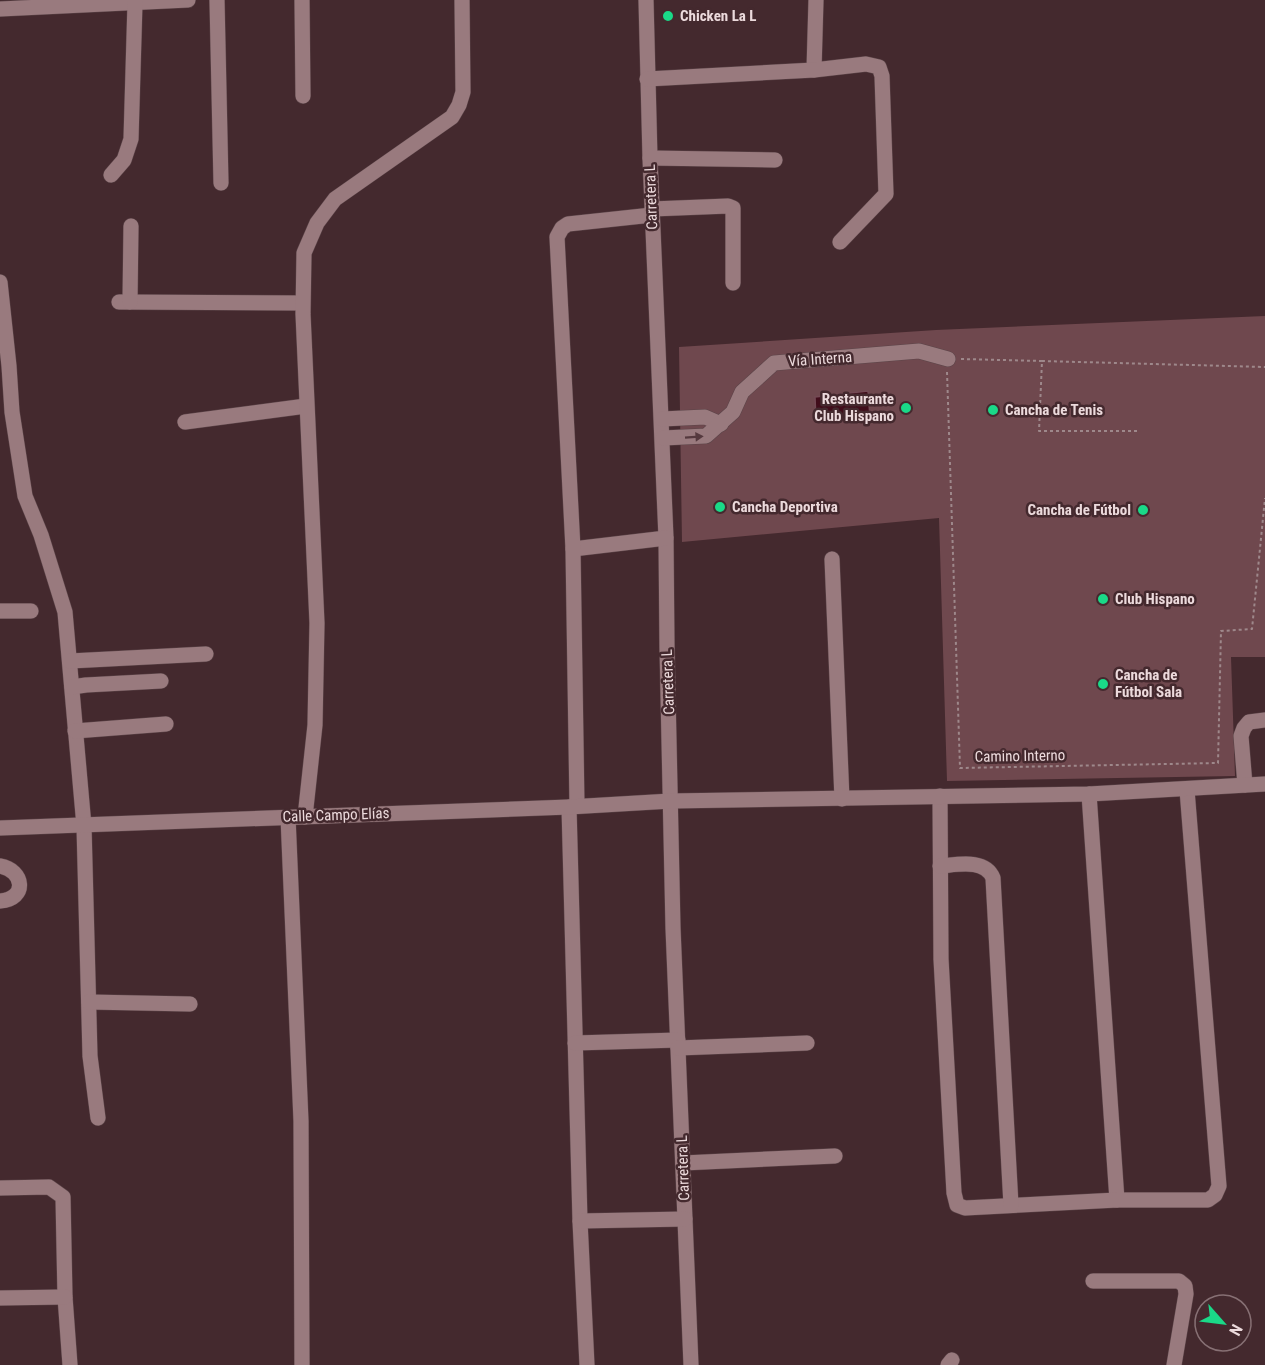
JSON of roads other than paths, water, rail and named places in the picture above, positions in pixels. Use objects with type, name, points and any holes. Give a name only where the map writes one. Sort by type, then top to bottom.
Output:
[{"type":"street","points":[[3,6],[188,0]]},
{"type":"street","points":[[217,0],[221,183]]},
{"type":"street","points":[[302,0],[303,96]]},
{"type":"street","points":[[305,817],[315,725],[317,623],[302,303],[304,253],[309,238],[335,199],[452,117],[463,92],[462,0]]},
{"type":"street","name":"Carretera L","points":[[646,0],[647,80],[666,538],[673,928],[691,1365]]},
{"type":"street","points":[[814,70],[816,0]]},
{"type":"street","points":[[111,175],[124,160],[131,139],[126,2]]},
{"type":"street","points":[[647,80],[814,70],[866,64],[879,67],[882,76],[886,194],[840,242]]},
{"type":"street","points":[[650,158],[775,160]]},
{"type":"street","points":[[587,1365],[575,1043],[573,549],[557,237],[562,228],[568,225],[652,212],[728,206],[733,208],[733,282]]},
{"type":"street","points":[[131,226],[125,302],[302,303]]},
{"type":"street","points":[[0,282],[12,412],[25,496],[41,535],[65,612],[84,826],[90,1056],[98,1118]]},
{"type":"street","name":"Vía Interna","points":[[721,424],[733,412],[742,392],[774,363],[919,351],[948,359]]},
{"type":"street","points":[[185,422],[306,406]]},
{"type":"street","points":[[662,419],[705,417],[721,424],[706,436],[663,438]]},
{"type":"street","points":[[573,549],[666,538]]},
{"type":"street","points":[[832,559],[842,799]]},
{"type":"street","points":[[0,611],[30,611]]},
{"type":"street","points":[[70,661],[206,654]]},
{"type":"street","points":[[72,687],[161,681]]},
{"type":"street","points":[[1245,785],[1242,732],[1249,722],[1265,720]]},
{"type":"street","points":[[75,731],[166,724]]},
{"type":"street","name":"Calle Campo Elías","points":[[0,828],[671,801],[1089,794],[1265,784]]},
{"type":"street","points":[[940,796],[941,959],[955,1203],[965,1208],[1117,1200],[1208,1200],[1215,1195],[1219,1186],[1187,790]]},
{"type":"street","points":[[1089,794],[1117,1200]]},
{"type":"street","points":[[288,817],[301,1121],[302,1365]]},
{"type":"street","points":[[939,866],[968,864],[981,866],[987,869],[993,878],[1011,1204]]},
{"type":"street","points":[[0,866],[16,874],[20,883],[19,892],[14,897],[0,901]]},
{"type":"street","points":[[89,1002],[190,1004]]},
{"type":"street","points":[[575,1043],[807,1043]]},
{"type":"street","points":[[683,1163],[836,1156]]},
{"type":"street","points":[[0,1188],[50,1187],[63,1197],[65,1297],[70,1365]]},
{"type":"street","points":[[580,1221],[685,1219]]},
{"type":"street","points":[[1093,1281],[1179,1281],[1185,1286],[1186,1294],[1174,1365]]},
{"type":"street","points":[[0,1298],[65,1297]]},
{"type":"place","name":"Chicken La L","points":[[668,16]]},
{"type":"place","name":"Restaurante Club Hispano","points":[[906,408]]},
{"type":"place","name":"Cancha de Tenis","points":[[993,410]]},
{"type":"place","name":"Cancha Deportiva","points":[[720,507]]},
{"type":"place","name":"Cancha de Fútbol","points":[[1143,510]]},
{"type":"place","name":"Club Hispano","points":[[1103,599]]},
{"type":"place","name":"Cancha de Fútbol Sala","points":[[1103,684]]}]
